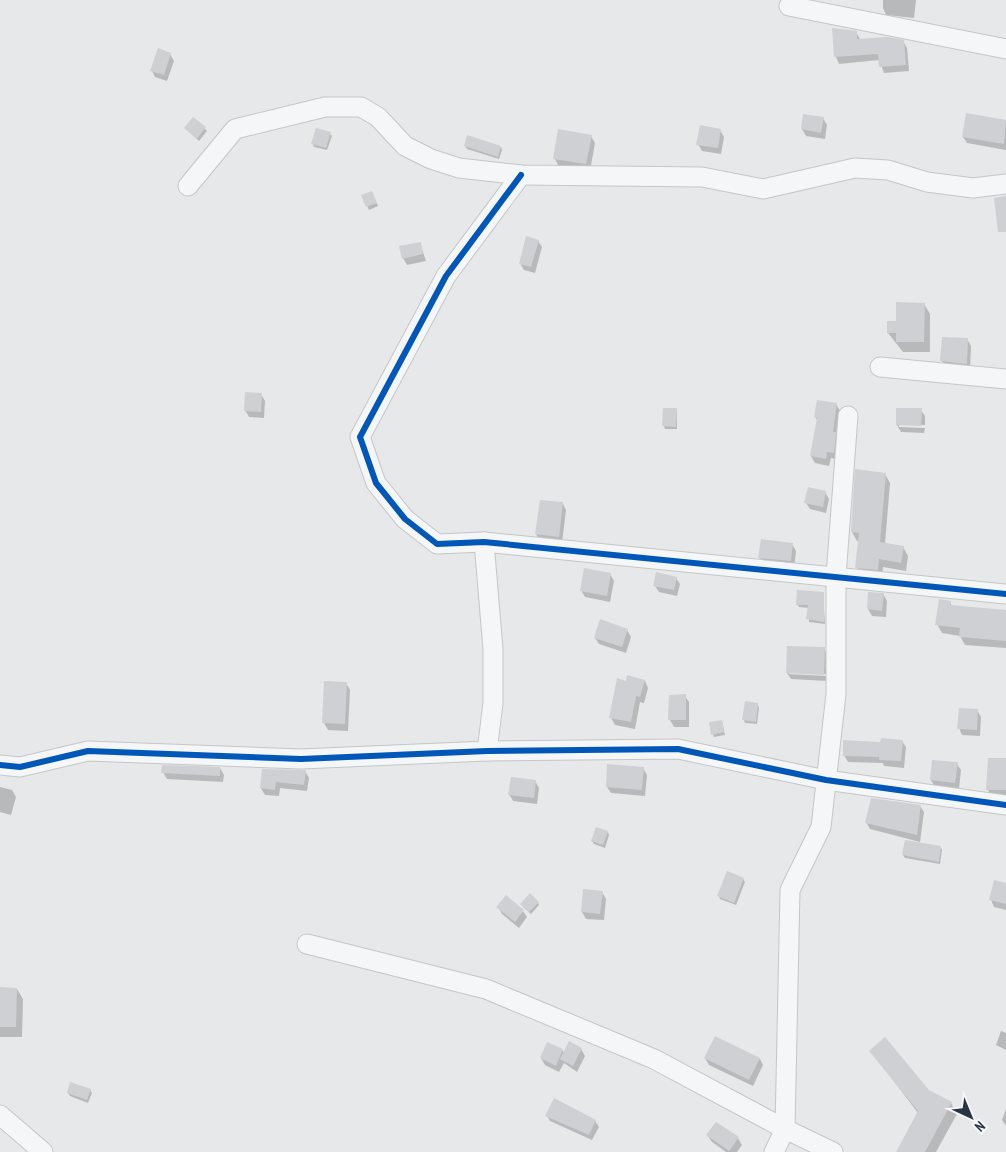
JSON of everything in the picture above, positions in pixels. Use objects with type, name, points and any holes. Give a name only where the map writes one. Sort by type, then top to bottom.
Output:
[{"type":"street","points":[[789,6],[1006,49]]},
{"type":"street","points":[[188,186],[235,129],[325,107],[361,106],[378,117],[405,146],[431,159],[459,168],[522,175],[702,177],[763,189],[855,168],[888,170],[927,182],[973,188],[1006,184]]},
{"type":"street","points":[[522,175],[446,276],[360,437],[376,482],[405,519],[437,544],[484,542],[1006,594]]},
{"type":"street","points":[[880,367],[1006,379]]},
{"type":"street","points":[[774,1152],[785,1129],[790,890],[821,827],[836,694],[836,576],[848,416]]},
{"type":"street","points":[[484,542],[493,649],[493,703],[487,751]]},
{"type":"street","points":[[0,765],[20,767],[88,751],[301,759],[487,751],[678,749],[826,780],[1006,805]]},
{"type":"street","points":[[307,944],[486,990],[654,1059],[785,1129],[833,1152]]},
{"type":"street","points":[[0,1114],[43,1152]]},
{"type":"building","points":[[832,28],[857,31],[857,39],[887,37],[904,40],[906,65],[879,67],[878,54],[834,57]]},
{"type":"building","points":[[158,48],[171,53],[164,75],[150,71]]},
{"type":"building","points":[[966,113],[1006,120],[1004,144],[962,137]]},
{"type":"building","points":[[803,114],[824,117],[821,133],[801,129]]},
{"type":"building","points":[[193,117],[206,127],[197,139],[184,128]]},
{"type":"building","points":[[700,125],[721,129],[718,148],[696,145]]},
{"type":"building","points":[[316,128],[331,132],[326,148],[311,144]]},
{"type":"building","points":[[558,129],[592,135],[586,164],[553,159]]},
{"type":"building","points":[[467,135],[501,146],[498,157],[464,146]]},
{"type":"building","points":[[372,191],[377,203],[366,207],[361,195]]},
{"type":"building","points":[[1006,196],[1006,232],[998,232],[994,198]]},
{"type":"building","points":[[526,236],[539,240],[531,267],[519,264]]},
{"type":"building","points":[[421,242],[423,254],[402,259],[399,246]]},
{"type":"building","points":[[896,302],[925,303],[924,342],[896,342],[896,333],[887,333],[887,321],[896,321]]},
{"type":"building","points":[[942,337],[968,338],[967,364],[940,361]]},
{"type":"building","points":[[245,392],[262,393],[261,412],[244,411]]},
{"type":"building","points":[[817,400],[837,403],[833,432],[836,432],[834,453],[827,452],[826,459],[810,456],[817,418],[814,417]]},
{"type":"building","points":[[663,408],[677,408],[676,427],[662,426]]},
{"type":"building","points":[[896,408],[922,408],[921,426],[896,425]]},
{"type":"building","points":[[855,469],[886,473],[880,542],[904,546],[901,563],[879,559],[878,570],[855,568],[859,533],[851,532]]},
{"type":"building","points":[[808,487],[826,491],[823,507],[804,503]]},
{"type":"building","points":[[540,500],[563,502],[559,537],[535,534]]},
{"type":"building","points":[[761,539],[793,543],[791,561],[758,558]]},
{"type":"building","points":[[584,568],[611,573],[607,596],[580,591]]},
{"type":"building","points":[[656,572],[677,577],[674,590],[653,586]]},
{"type":"building","points":[[797,590],[824,592],[824,622],[806,619],[808,605],[796,605]]},
{"type":"building","points":[[868,592],[884,593],[882,611],[867,609]]},
{"type":"building","points":[[939,599],[951,601],[950,605],[1006,610],[1006,641],[959,637],[960,628],[935,625]]},
{"type":"building","points":[[600,619],[628,629],[622,647],[594,638]]},
{"type":"building","points":[[787,646],[825,647],[824,675],[786,673]]},
{"type":"building","points":[[627,675],[645,680],[640,697],[636,696],[631,722],[609,718],[617,678],[626,681]]},
{"type":"building","points":[[324,681],[347,682],[345,724],[322,723]]},
{"type":"building","points":[[686,694],[686,720],[668,720],[669,695]]},
{"type":"building","points":[[745,701],[758,703],[756,722],[742,720]]},
{"type":"building","points":[[959,708],[978,709],[977,730],[957,729]]},
{"type":"building","points":[[722,720],[724,732],[711,735],[709,722]]},
{"type":"building","points":[[881,738],[903,740],[901,761],[879,760],[879,757],[843,756],[843,740],[880,742]]},
{"type":"building","points":[[988,758],[1006,758],[1006,790],[986,790]]},
{"type":"building","points":[[932,760],[958,762],[955,783],[930,780]]},
{"type":"building","points":[[607,764],[644,767],[642,790],[606,787]]},
{"type":"building","points":[[162,765],[220,767],[220,776],[161,773]]},
{"type":"building","points":[[262,769],[306,770],[304,785],[276,782],[275,790],[260,788]]},
{"type":"building","points":[[511,777],[536,780],[534,798],[508,795]]},
{"type":"building","points":[[871,798],[921,805],[917,835],[865,823]]},
{"type":"building","points":[[596,827],[608,831],[603,845],[591,841]]},
{"type":"building","points":[[905,840],[941,846],[939,862],[902,855]]},
{"type":"building","points":[[727,871],[744,878],[734,903],[717,896]]},
{"type":"building","points":[[994,880],[1006,883],[1006,904],[989,900]]},
{"type":"building","points":[[583,889],[603,891],[600,914],[581,912]]},
{"type":"building","points":[[530,893],[539,902],[529,912],[520,904]]},
{"type":"building","points":[[506,895],[524,910],[515,922],[496,907]]},
{"type":"building","points":[[0,987],[17,988],[16,1027],[0,1027]]},
{"type":"building","points":[[715,1036],[760,1058],[749,1080],[704,1058]]},
{"type":"building","points":[[885,1037],[929,1090],[952,1102],[925,1152],[896,1152],[918,1111],[869,1051]]},
{"type":"building","points":[[569,1041],[582,1048],[573,1066],[560,1059]]},
{"type":"building","points":[[547,1042],[563,1049],[556,1066],[540,1058]]},
{"type":"building","points":[[70,1082],[91,1089],[87,1100],[67,1093]]},
{"type":"building","points":[[554,1098],[596,1120],[589,1135],[545,1116]]},
{"type":"building","points":[[716,1122],[739,1137],[729,1151],[706,1135]]},
{"type":"cycle path","points":[[521,175],[446,276],[360,437],[376,483],[405,519],[437,544],[484,542],[1006,594]]},
{"type":"cycle path","points":[[0,765],[20,767],[88,751],[301,759],[487,751],[678,749],[826,780],[1006,805]]}]
